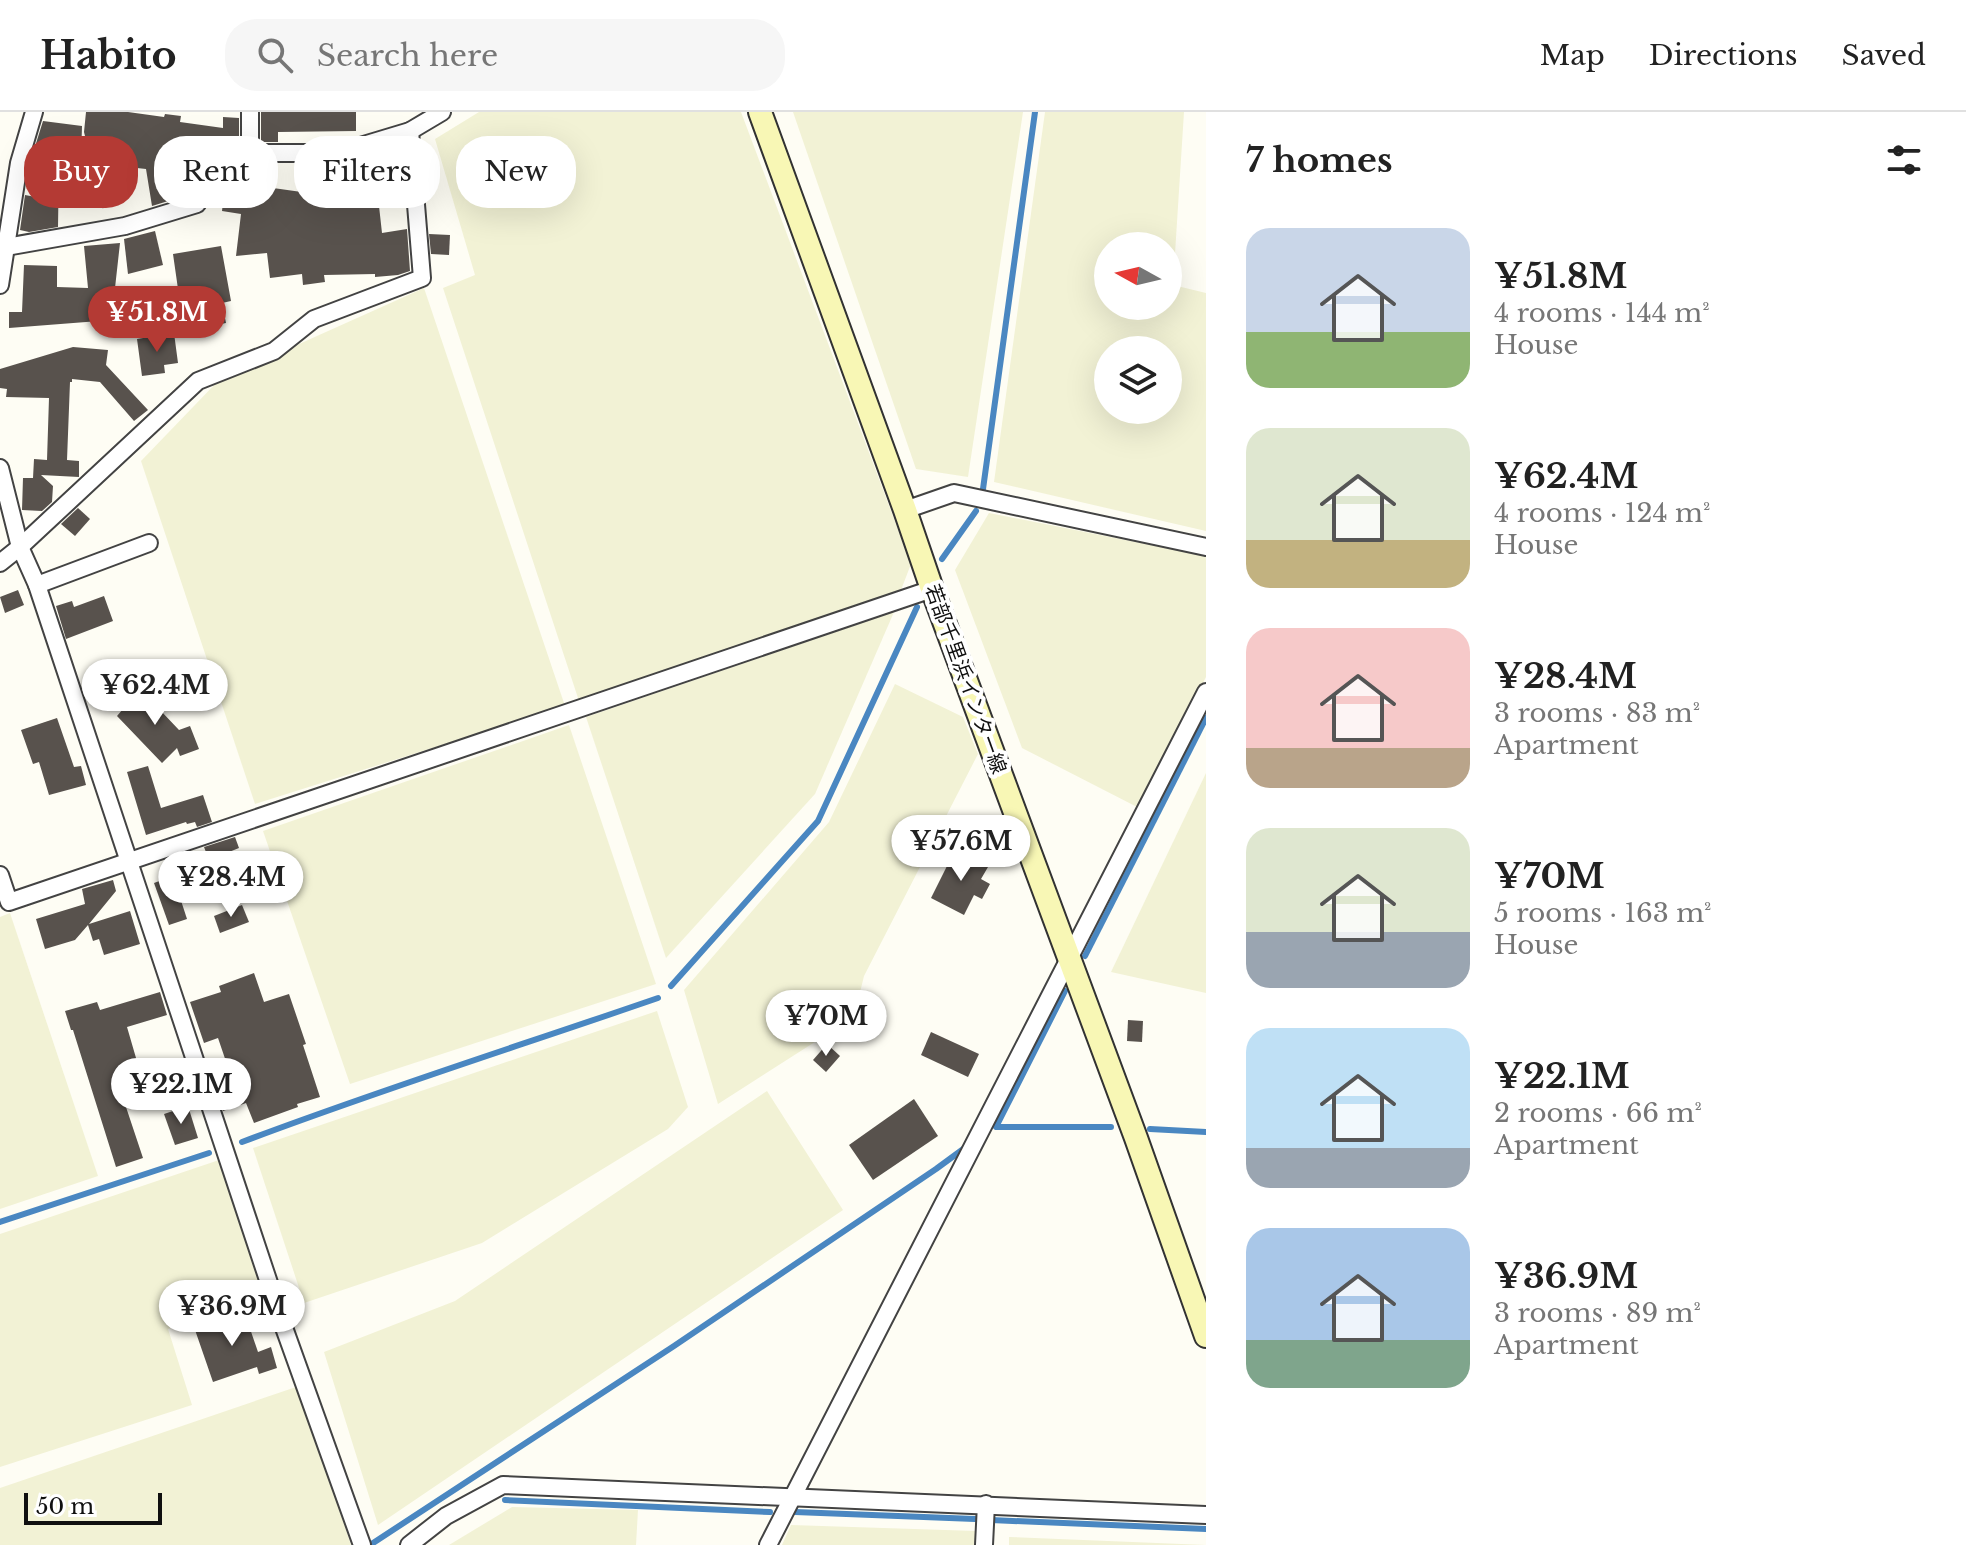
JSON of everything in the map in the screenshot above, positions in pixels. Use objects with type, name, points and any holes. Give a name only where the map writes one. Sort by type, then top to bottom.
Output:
[{"type":"main road","name":"若部千里浜インター線","points":[[760,112],[1206,1336]]},
{"type":"street","points":[[0,285],[2,249],[19,163],[34,112]]},
{"type":"street","points":[[250,112],[250,136]]},
{"type":"street","points":[[278,153],[337,153],[410,131],[434,114]]},
{"type":"street","points":[[0,563],[198,381],[274,351],[314,319],[422,278],[410,131]]},
{"type":"street","points":[[2,249],[125,226],[184,208]]},
{"type":"street","points":[[0,468],[20,547],[37,585],[282,1322],[361,1542]]},
{"type":"street","points":[[905,510],[954,493],[1206,547]]},
{"type":"street","points":[[37,585],[149,543]]},
{"type":"street","points":[[0,875],[9,902],[932,589]]},
{"type":"street","points":[[768,1545],[1206,692]]},
{"type":"street","points":[[409,1545],[446,1516],[503,1485],[1206,1515]]},
{"type":"street","points":[[984,1545],[986,1504]]},
{"type":"green space","points":[[479,112],[741,112],[911,564],[901,590],[579,701],[443,288],[475,275],[440,156],[440,136]]},
{"type":"green space","points":[[793,112],[1023,112],[968,477],[916,469]]},
{"type":"green space","points":[[1045,112],[1184,112],[1176,232],[1094,232],[1094,320],[1182,320],[1182,287],[1206,293],[1206,531],[994,482]]},
{"type":"green space","points":[[424,288],[565,706],[255,804],[141,461],[219,380]]},
{"type":"green space","points":[[989,513],[1206,556],[1206,677],[1139,808],[1022,748],[955,570]]},
{"type":"green space","points":[[894,612],[815,794],[666,958],[586,717]]},
{"type":"green space","points":[[895,684],[963,717],[978,754],[864,976],[854,1017],[718,1104],[684,990],[829,822]]},
{"type":"green space","points":[[569,725],[656,984],[350,1084],[263,831]]},
{"type":"green space","points":[[1206,773],[1206,993],[1111,972]]},
{"type":"green space","points":[[10,913],[98,1176],[0,1209],[0,917]]},
{"type":"green space","points":[[657,1011],[688,1107],[668,1129],[482,1243],[304,1303],[253,1148]]},
{"type":"green space","points":[[767,1091],[843,1210],[378,1525],[324,1352],[455,1301]]},
{"type":"green space","points":[[225,1158],[271,1296],[168,1329],[192,1405],[0,1467],[0,1234]]},
{"type":"green space","points":[[299,1386],[351,1545],[0,1545],[0,1488]]},
{"type":"green space","points":[[512,1507],[638,1510],[636,1545],[449,1545]]},
{"type":"green space","points":[[791,1525],[976,1531],[975,1545],[782,1545]]},
{"type":"green space","points":[[1009,1537],[1206,1545],[1009,1545]]},
{"type":"building","points":[[86,112],[128,112],[164,117],[165,114],[181,116],[180,122],[223,128],[223,117],[239,118],[239,136],[154,136],[152,206],[146,169],[138,168],[138,136],[85,136]]},
{"type":"building","points":[[261,112],[356,112],[356,131],[278,132],[278,136],[261,136]]},
{"type":"building","points":[[43,121],[82,126],[82,136],[38,136]]},
{"type":"building","points":[[278,189],[294,191],[294,208],[379,208],[382,233],[407,229],[410,271],[375,277],[375,274],[324,275],[325,282],[303,285],[302,274],[270,278],[267,253],[236,256],[241,214],[222,211],[222,208],[278,208]]},
{"type":"building","points":[[24,202],[24,208],[58,208],[58,227],[29,232],[20,230]]},
{"type":"building","points":[[155,231],[163,265],[128,274],[124,239]]},
{"type":"building","points":[[429,234],[450,235],[449,255],[431,254]]},
{"type":"building","points":[[120,243],[113,306],[98,308],[99,321],[9,328],[9,312],[22,312],[24,265],[57,266],[57,287],[88,288],[84,246]]},
{"type":"building","points":[[221,246],[231,301],[222,303],[226,323],[184,331],[173,254]]},
{"type":"building","points":[[174,333],[178,363],[164,365],[165,373],[142,376],[137,339]]},
{"type":"building","points":[[73,347],[108,350],[106,365],[148,410],[134,421],[100,382],[72,379],[67,460],[79,461],[79,477],[41,475],[53,486],[52,502],[42,511],[22,510],[23,478],[33,478],[34,459],[47,460],[49,398],[6,397],[7,389],[0,388],[0,369]]},
{"type":"building","points":[[78,508],[90,519],[75,536],[61,524]]},
{"type":"building","points":[[18,590],[24,605],[5,613],[0,597]]},
{"type":"building","points":[[104,596],[113,621],[66,639],[56,606],[72,601],[74,607]]},
{"type":"building","points":[[142,691],[179,730],[190,726],[199,749],[180,756],[177,748],[162,763],[117,716],[123,709],[116,701],[126,692],[134,699]]},
{"type":"building","points":[[57,718],[74,767],[81,766],[86,785],[49,795],[39,762],[33,764],[21,730]]},
{"type":"building","points":[[148,766],[161,808],[203,795],[212,822],[197,827],[195,822],[186,822],[146,835],[127,772]]},
{"type":"building","points":[[235,837],[239,848],[209,860],[204,847]]},
{"type":"building","points":[[955,850],[988,867],[981,879],[990,884],[982,899],[974,895],[964,915],[931,898]]},
{"type":"building","points":[[173,876],[187,919],[169,925],[154,883]]},
{"type":"building","points":[[241,878],[247,897],[229,904],[222,885]]},
{"type":"building","points":[[113,880],[116,891],[89,924],[130,911],[140,944],[104,955],[99,939],[93,941],[88,925],[75,940],[45,949],[36,919],[85,904],[82,889]]},
{"type":"building","points":[[242,905],[249,922],[220,933],[214,916]]},
{"type":"building","points":[[254,973],[264,1002],[289,994],[320,1097],[254,1123],[246,1103],[223,1111],[218,1093],[235,1088],[218,1038],[204,1043],[190,1002],[221,992],[219,986]]},
{"type":"building","points":[[160,992],[167,1015],[127,1027],[143,1082],[120,1089],[143,1158],[116,1167],[65,1011],[97,1002],[100,1010]]},
{"type":"building","points":[[1128,1020],[1143,1021],[1142,1042],[1127,1041]]},
{"type":"building","points":[[931,1032],[979,1054],[968,1077],[921,1055]]},
{"type":"building","points":[[827,1044],[840,1056],[826,1072],[813,1060]]},
{"type":"building","points":[[914,1099],[938,1136],[873,1180],[849,1145]]},
{"type":"building","points":[[188,1106],[198,1138],[175,1145],[164,1114]]},
{"type":"building","points":[[244,1311],[258,1352],[271,1347],[277,1368],[259,1374],[257,1367],[213,1382],[194,1327]]},
{"type":"waterway","points":[[983,489],[1035,112]]},
{"type":"waterway","points":[[942,559],[976,511]]},
{"type":"waterway","points":[[671,986],[818,821],[917,607]]},
{"type":"waterway","points":[[1085,956],[1206,718]]},
{"type":"waterway","points":[[1065,991],[996,1127],[1111,1127]]},
{"type":"waterway","points":[[242,1142],[658,998]]},
{"type":"waterway","points":[[1150,1129],[1206,1132]]},
{"type":"waterway","points":[[370,1545],[674,1346],[966,1147]]},
{"type":"waterway","points":[[0,1222],[209,1153]]},
{"type":"waterway","points":[[505,1500],[770,1512]]},
{"type":"waterway","points":[[795,1512],[975,1519]]},
{"type":"waterway","points":[[991,1520],[1206,1529]]}]
